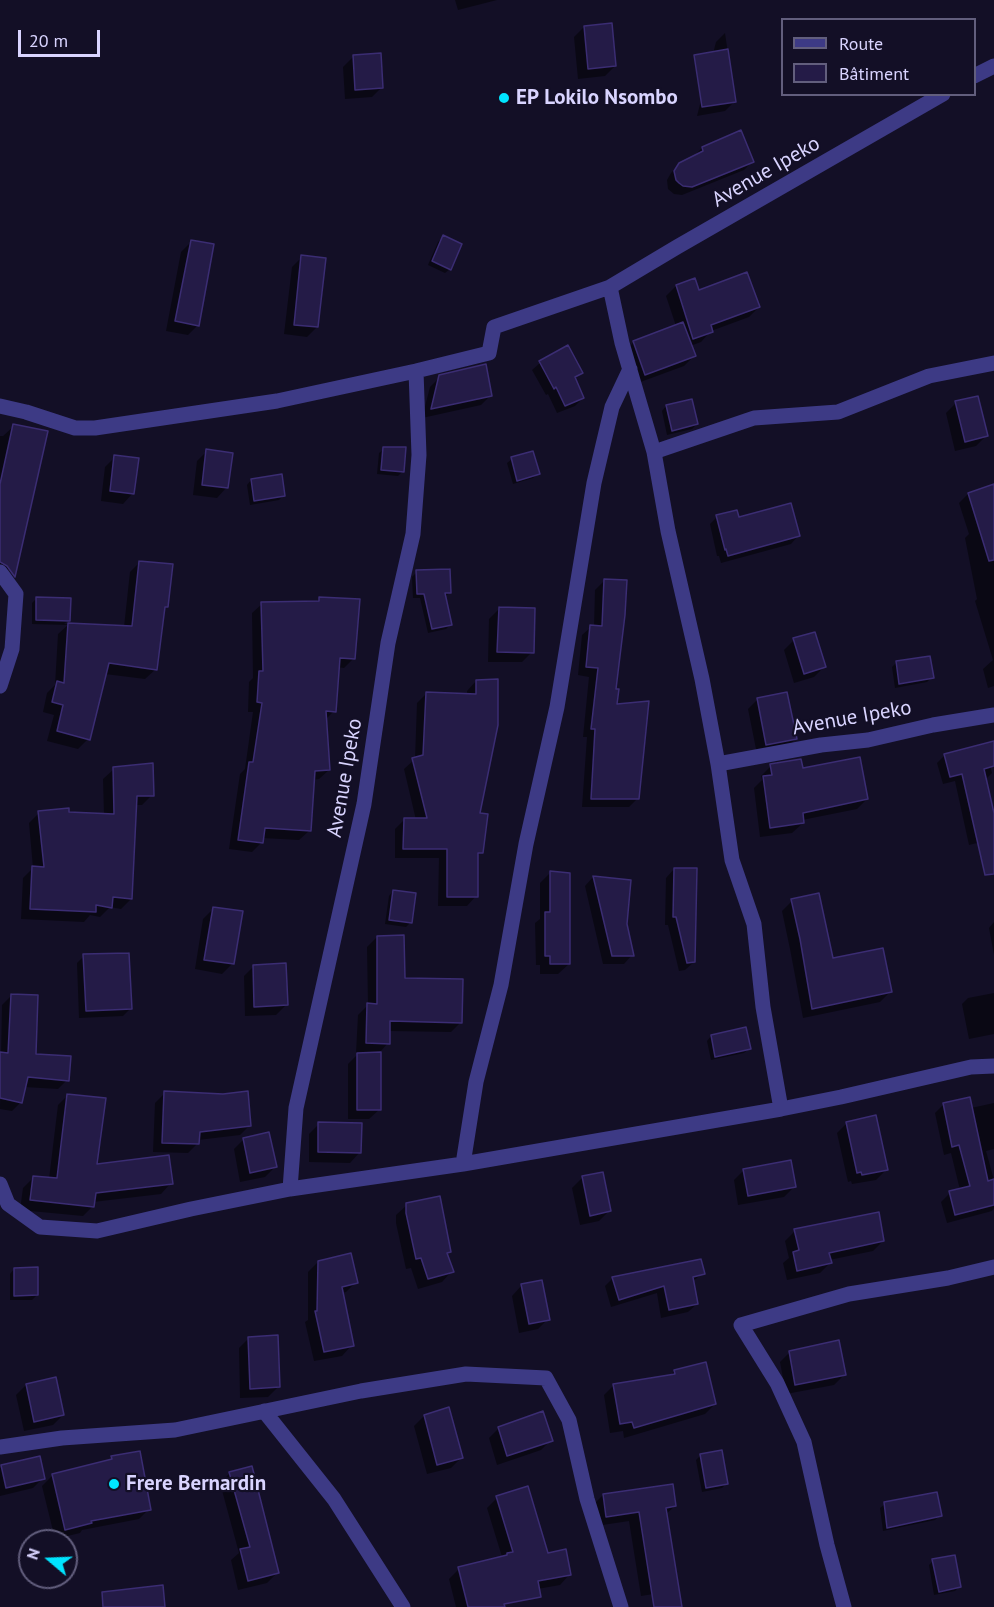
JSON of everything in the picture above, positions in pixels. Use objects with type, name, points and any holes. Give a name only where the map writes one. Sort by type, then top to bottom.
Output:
[{"type":"street","points":[[976,75],[994,66]]},
{"type":"street","name":"Avenue Ipeko","points":[[0,406],[75,428],[95,428],[277,401],[489,353],[494,327],[610,287],[940,96]]},
{"type":"street","points":[[610,287],[622,343],[654,452],[668,531],[702,679],[718,764],[732,860],[754,924],[763,1007],[781,1109]]},
{"type":"street","points":[[654,452],[754,418],[838,412],[929,376],[994,363]]},
{"type":"street","points":[[463,1164],[476,1082],[501,985],[526,844],[557,707],[594,483],[612,407],[630,369]]},
{"type":"street","name":"Avenue Ipeko","points":[[290,1189],[297,1108],[364,804],[388,643],[413,534],[420,455],[416,371]]},
{"type":"street","points":[[0,572],[16,594],[12,650],[0,686]]},
{"type":"street","name":"Avenue Ipeko","points":[[718,764],[821,745],[868,740],[933,725],[994,715]]},
{"type":"street","points":[[0,1184],[9,1204],[40,1227],[97,1231],[290,1189],[463,1164],[781,1109],[971,1067],[994,1066]]},
{"type":"street","points":[[844,1607],[827,1545],[804,1442],[777,1383],[741,1325],[849,1294],[948,1278],[994,1267]]},
{"type":"street","points":[[0,1447],[62,1438],[175,1430],[362,1391],[466,1374],[546,1378],[569,1420],[587,1499],[621,1607]]},
{"type":"street","points":[[264,1411],[334,1499],[403,1607]]},
{"type":"building","points":[[612,23],[616,66],[588,69],[584,26]]},
{"type":"building","points":[[728,49],[736,102],[702,107],[694,55]]},
{"type":"building","points":[[381,53],[383,88],[355,90],[353,55]]},
{"type":"building","points":[[741,130],[754,162],[692,187],[683,186],[676,180],[674,171],[679,163],[703,151],[702,147]]},
{"type":"building","points":[[443,235],[462,244],[451,270],[432,261]]},
{"type":"building","points":[[191,240],[214,244],[199,326],[175,321]]},
{"type":"building","points":[[301,255],[326,258],[318,327],[294,325]]},
{"type":"building","points":[[747,272],[760,307],[711,325],[713,332],[693,339],[676,285],[695,278],[699,290]]},
{"type":"building","points":[[683,322],[696,356],[645,375],[633,341]]},
{"type":"building","points":[[568,345],[583,373],[575,377],[584,398],[565,406],[539,361]]},
{"type":"building","points":[[486,364],[492,396],[431,409],[439,375]]},
{"type":"building","points":[[978,396],[988,436],[965,442],[955,401]]},
{"type":"building","points":[[692,399],[698,424],[672,431],[666,405]]},
{"type":"building","points":[[13,424],[48,431],[15,577],[7,566],[0,562],[0,484]]},
{"type":"building","points":[[383,447],[406,447],[404,472],[381,470]]},
{"type":"building","points":[[206,449],[233,453],[228,488],[202,485]]},
{"type":"building","points":[[533,451],[540,474],[517,481],[511,457]]},
{"type":"building","points":[[114,455],[139,458],[134,494],[110,491]]},
{"type":"building","points":[[282,474],[285,496],[254,501],[251,479]]},
{"type":"building","points":[[994,484],[994,560],[989,561],[968,493]]},
{"type":"building","points":[[791,503],[800,536],[728,556],[716,515],[737,510],[739,517]]},
{"type":"building","points":[[139,561],[173,564],[157,670],[109,663],[90,740],[57,731],[63,705],[52,702],[57,681],[64,683],[68,623],[132,626]]},
{"type":"building","points":[[450,569],[451,593],[445,593],[452,625],[432,629],[424,594],[417,594],[416,570]]},
{"type":"building","points":[[604,579],[627,580],[616,689],[619,689],[617,704],[649,701],[639,799],[591,799],[595,729],[591,729],[598,668],[586,667],[590,625],[602,626]]},
{"type":"building","points":[[36,597],[71,598],[70,621],[36,620]]},
{"type":"building","points":[[319,597],[360,599],[355,659],[340,658],[336,712],[326,711],[330,770],[315,771],[311,831],[265,828],[263,843],[238,840],[249,762],[253,762],[262,703],[257,702],[259,671],[263,671],[261,602],[319,601]]},
{"type":"building","points":[[499,607],[535,608],[534,653],[497,652]]},
{"type":"building","points":[[815,632],[826,667],[804,674],[793,638]]},
{"type":"building","points":[[930,656],[934,678],[899,684],[896,661]]},
{"type":"building","points":[[498,679],[498,725],[480,813],[488,814],[483,853],[478,853],[478,897],[447,897],[447,849],[403,849],[404,818],[427,818],[412,758],[423,755],[426,692],[476,694],[476,680]]},
{"type":"building","points":[[787,692],[797,739],[766,745],[757,698]]},
{"type":"building","points":[[994,741],[994,766],[984,769],[994,813],[994,874],[985,875],[962,774],[950,777],[944,754]]},
{"type":"building","points":[[860,757],[868,799],[803,813],[804,823],[770,828],[763,776],[772,775],[770,764],[801,759],[803,768]]},
{"type":"building","points":[[153,763],[154,796],[137,796],[132,899],[113,897],[112,908],[96,905],[96,912],[30,909],[32,866],[44,867],[38,811],[69,808],[69,812],[114,814],[113,767]]},
{"type":"building","points":[[674,868],[697,868],[695,962],[687,963],[676,917],[673,917]]},
{"type":"building","points":[[550,871],[570,873],[570,964],[550,964],[550,956],[545,956],[545,912],[550,912]]},
{"type":"building","points":[[593,876],[631,880],[627,924],[634,956],[612,956]]},
{"type":"building","points":[[393,890],[416,893],[412,923],[389,920]]},
{"type":"building","points":[[819,893],[833,958],[883,948],[892,992],[812,1009],[791,899]]},
{"type":"building","points":[[213,907],[243,911],[234,964],[204,960]]},
{"type":"building","points":[[404,935],[405,978],[463,979],[462,1023],[390,1021],[390,1044],[366,1043],[367,1003],[377,1004],[377,936]]},
{"type":"building","points":[[129,953],[132,1009],[86,1011],[83,954]]},
{"type":"building","points":[[286,963],[288,1005],[254,1007],[253,965]]},
{"type":"building","points":[[11,994],[38,995],[36,1054],[71,1056],[69,1081],[28,1077],[22,1103],[0,1098],[0,1052],[8,1053]]},
{"type":"building","points":[[746,1027],[751,1049],[715,1057],[711,1035]]},
{"type":"building","points":[[381,1052],[381,1110],[357,1110],[357,1053]]},
{"type":"building","points":[[164,1091],[223,1094],[248,1091],[251,1126],[200,1132],[199,1144],[162,1143]]},
{"type":"building","points":[[67,1094],[106,1098],[97,1164],[169,1155],[173,1184],[96,1193],[94,1207],[30,1200],[33,1176],[57,1178]]},
{"type":"building","points":[[970,1097],[988,1181],[994,1179],[994,1205],[955,1215],[949,1191],[970,1186],[959,1145],[952,1147],[943,1103]]},
{"type":"building","points":[[876,1115],[888,1170],[862,1175],[861,1172],[857,1173],[846,1122]]},
{"type":"building","points":[[318,1122],[362,1123],[361,1153],[318,1152]]},
{"type":"building","points":[[269,1132],[277,1167],[250,1173],[243,1138]]},
{"type":"building","points":[[791,1160],[796,1187],[748,1196],[743,1169]]},
{"type":"building","points":[[603,1172],[611,1211],[590,1216],[582,1176]]},
{"type":"building","points":[[440,1196],[451,1252],[447,1253],[454,1272],[428,1279],[421,1258],[416,1259],[406,1203]]},
{"type":"building","points":[[879,1212],[884,1241],[829,1253],[832,1263],[797,1271],[793,1252],[799,1250],[794,1229]]},
{"type":"building","points":[[351,1253],[358,1283],[342,1287],[354,1346],[324,1352],[315,1311],[317,1311],[318,1261]]},
{"type":"building","points":[[701,1259],[705,1274],[693,1277],[698,1304],[669,1310],[664,1286],[619,1300],[612,1277]]},
{"type":"building","points":[[38,1267],[38,1295],[14,1296],[14,1268]]},
{"type":"building","points":[[542,1280],[550,1320],[529,1324],[521,1284]]},
{"type":"building","points":[[278,1335],[280,1387],[250,1389],[248,1337]]},
{"type":"building","points":[[839,1340],[846,1375],[795,1385],[789,1351]]},
{"type":"building","points":[[706,1362],[716,1404],[634,1428],[632,1422],[620,1424],[613,1384],[675,1374],[674,1370]]},
{"type":"building","points":[[56,1377],[64,1415],[34,1422],[26,1384]]},
{"type":"building","points":[[449,1407],[463,1458],[437,1465],[424,1415]]},
{"type":"building","points":[[543,1411],[553,1441],[507,1456],[498,1427]]},
{"type":"building","points":[[722,1450],[728,1484],[706,1488],[700,1454]]},
{"type":"building","points":[[140,1451],[151,1510],[91,1521],[92,1523],[65,1529],[52,1474],[112,1459],[111,1456]]},
{"type":"building","points":[[40,1456],[45,1479],[6,1488],[1,1465]]},
{"type":"building","points":[[252,1466],[279,1573],[248,1581],[240,1549],[250,1547],[229,1472]]},
{"type":"building","points":[[673,1484],[676,1506],[666,1508],[682,1607],[654,1607],[639,1512],[606,1517],[603,1494]]},
{"type":"building","points":[[528,1486],[548,1553],[566,1549],[571,1575],[538,1581],[541,1597],[504,1604],[505,1607],[468,1607],[458,1567],[513,1552],[496,1496]]},
{"type":"building","points":[[937,1492],[942,1516],[887,1528],[884,1502]]},
{"type":"building","points":[[955,1555],[961,1587],[939,1592],[932,1559]]},
{"type":"building","points":[[163,1585],[165,1607],[103,1607],[102,1592]]},
{"type":"place","name":"EP Lokilo Nsombo","points":[[504,98]]},
{"type":"place","name":"Frere Bernardin","points":[[114,1484]]}]
